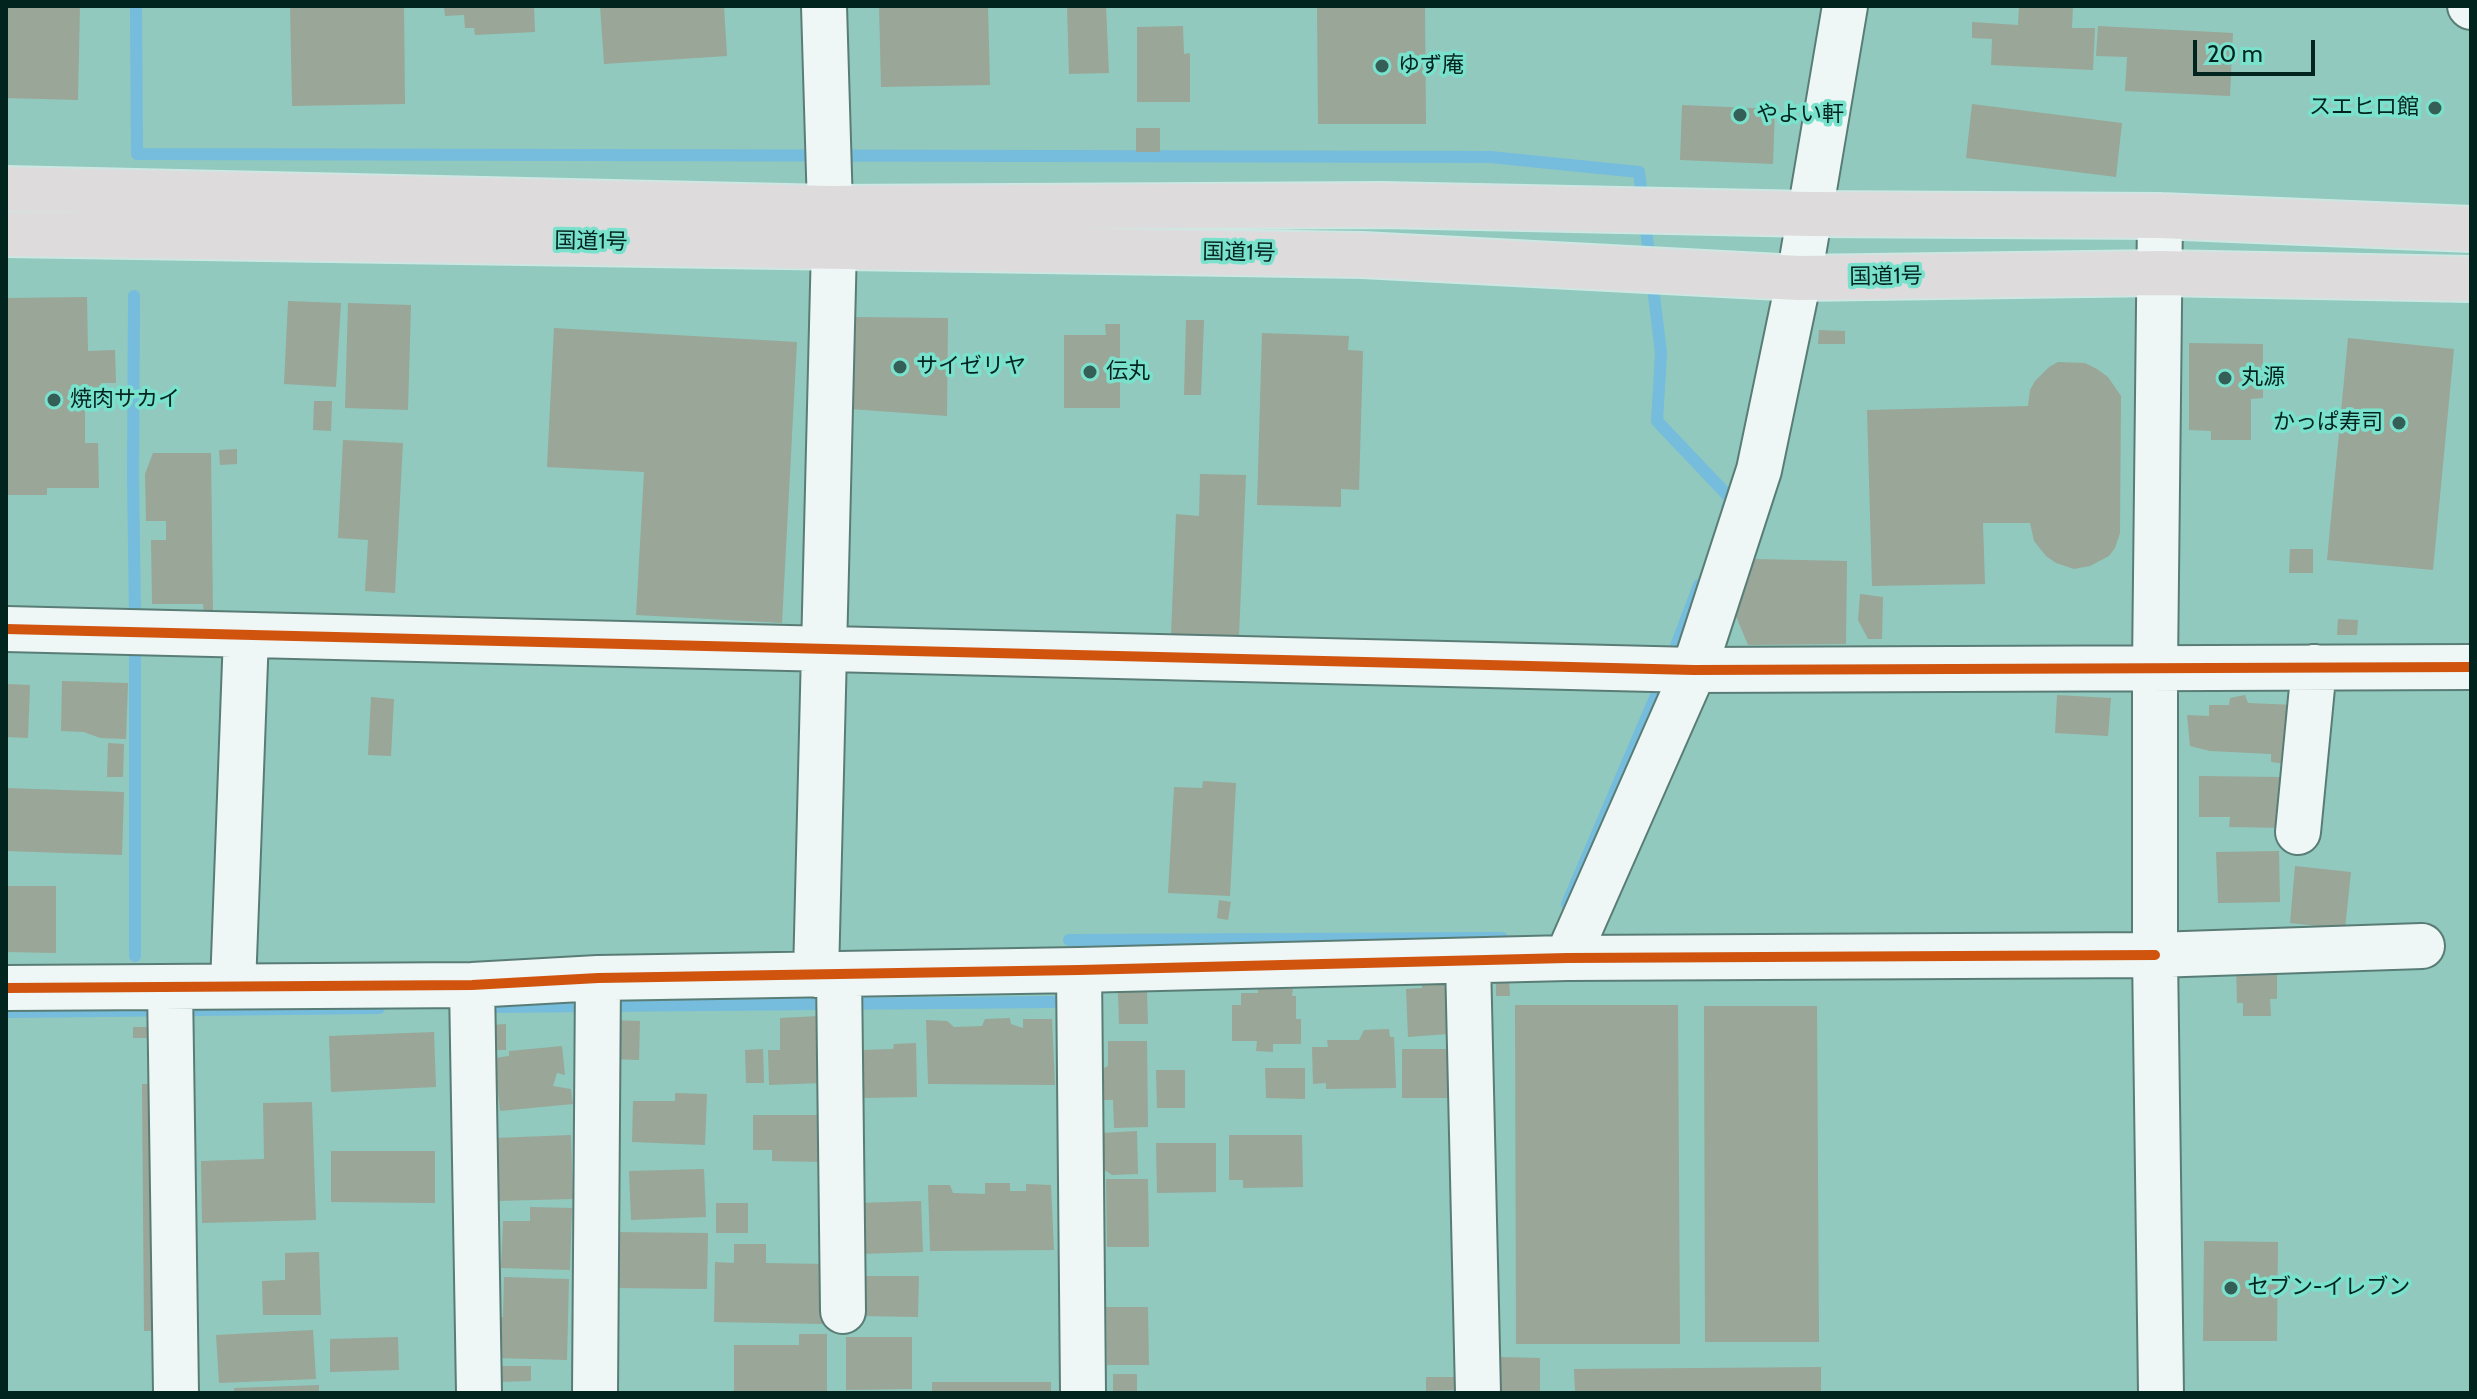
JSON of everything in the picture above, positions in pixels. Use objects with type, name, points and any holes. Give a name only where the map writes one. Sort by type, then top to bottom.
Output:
[{"type":"highway","name":"国道1号","points":[[6,189],[832,227],[1799,278],[2160,273],[2471,279]]},
{"type":"highway","name":"国道1号","points":[[6,234],[832,227],[1383,205],[1810,214],[2160,216],[2471,229]]},
{"type":"street","points":[[824,6],[832,227],[824,649],[828,975],[843,1311]]},
{"type":"street","points":[[1567,958],[1694,670],[1759,470],[1799,278],[1845,6]]},
{"type":"street","points":[[2160,216],[2155,955],[2161,1393]]},
{"type":"street","points":[[6,629],[1694,670],[2471,667]]},
{"type":"street","points":[[233,986],[246,635]]},
{"type":"street","points":[[2298,832],[2314,667]]},
{"type":"street","points":[[6,988],[472,985],[598,978],[1567,958],[2155,955],[2422,946]]},
{"type":"street","points":[[1468,961],[1478,1393]]},
{"type":"street","points":[[1079,970],[1083,1393]]},
{"type":"street","points":[[595,1393],[598,978]]},
{"type":"street","points":[[472,985],[479,1393]]},
{"type":"street","points":[[170,987],[176,1393]]},
{"type":"building","points":[[6,6],[80,6],[78,100],[6,98]]},
{"type":"building","points":[[290,6],[404,6],[405,104],[292,106]]},
{"type":"building","points":[[444,6],[534,6],[535,32],[475,35],[474,28],[465,28],[464,15],[445,16]]},
{"type":"building","points":[[600,6],[724,6],[727,56],[604,64]]},
{"type":"building","points":[[879,6],[988,6],[990,85],[881,87]]},
{"type":"building","points":[[1067,6],[1106,6],[1109,73],[1069,74]]},
{"type":"building","points":[[1317,6],[1425,6],[1426,124],[1318,124]]},
{"type":"building","points":[[2019,6],[2073,6],[2072,28],[2095,28],[2093,70],[1991,65],[1992,39],[1972,38],[1972,22],[2018,25]]},
{"type":"building","points":[[1183,26],[1184,54],[1190,53],[1190,102],[1137,102],[1137,27]]},
{"type":"building","points":[[2098,26],[2233,33],[2230,96],[2125,91],[2127,57],[2096,56]]},
{"type":"building","points":[[1972,104],[2122,123],[2116,177],[1966,158]]},
{"type":"building","points":[[1682,105],[1775,109],[1773,164],[1680,160]]},
{"type":"building","points":[[1136,128],[1160,128],[1160,152],[1136,152]]},
{"type":"building","points":[[87,297],[88,351],[115,350],[116,383],[101,383],[102,406],[85,407],[85,443],[98,443],[99,488],[47,488],[47,495],[6,495],[6,298]]},
{"type":"building","points":[[288,301],[341,303],[336,387],[284,384]]},
{"type":"building","points":[[348,303],[411,305],[408,410],[345,408]]},
{"type":"building","points":[[853,317],[948,318],[947,416],[850,409]]},
{"type":"building","points":[[1186,320],[1204,320],[1201,395],[1184,395]]},
{"type":"building","points":[[1105,324],[1120,324],[1120,408],[1064,408],[1064,335],[1106,335]]},
{"type":"building","points":[[554,328],[797,342],[782,623],[636,615],[644,472],[547,467]]},
{"type":"building","points":[[1819,330],[1845,331],[1845,344],[1818,344]]},
{"type":"building","points":[[1262,333],[1349,336],[1348,350],[1363,351],[1359,490],[1341,489],[1341,507],[1257,505]]},
{"type":"building","points":[[2348,338],[2454,349],[2433,570],[2327,560]]},
{"type":"building","points":[[2189,343],[2263,344],[2263,398],[2251,399],[2251,440],[2211,440],[2211,431],[2189,430]]},
{"type":"building","points":[[2058,362],[2085,363],[2097,369],[2108,377],[2121,396],[2120,533],[2109,556],[2090,566],[2074,569],[2046,556],[2034,541],[2030,523],[1983,523],[1985,584],[1872,586],[1867,410],[2028,406],[2035,381]]},
{"type":"building","points":[[314,401],[332,401],[331,431],[313,430]]},
{"type":"building","points":[[343,440],[403,443],[395,593],[365,591],[368,540],[338,538]]},
{"type":"building","points":[[237,449],[237,464],[220,465],[219,450]]},
{"type":"building","points":[[153,453],[211,453],[213,613],[204,613],[203,604],[152,604],[151,540],[166,540],[166,521],[146,521],[145,474]]},
{"type":"building","points":[[1200,474],[1246,475],[1239,636],[1171,634],[1176,514],[1199,516]]},
{"type":"building","points":[[2290,549],[2313,549],[2313,573],[2289,573]]},
{"type":"building","points":[[1754,559],[1847,561],[1846,644],[1748,645],[1735,614]]},
{"type":"building","points":[[1860,594],[1883,597],[1882,639],[1868,639],[1858,620]]},
{"type":"building","points":[[2338,619],[2358,620],[2357,635],[2337,635]]},
{"type":"building","points":[[62,681],[128,683],[126,739],[61,731]]},
{"type":"building","points":[[6,684],[30,685],[28,738],[6,737]]},
{"type":"building","points":[[2057,695],[2111,698],[2108,736],[2055,733]]},
{"type":"building","points":[[2245,695],[2248,703],[2295,705],[2293,765],[2271,762],[2271,754],[2210,751],[2190,746],[2187,715],[2209,716],[2209,705],[2229,705],[2230,698]]},
{"type":"building","points":[[371,697],[394,699],[391,756],[368,755]]},
{"type":"building","points":[[108,743],[124,744],[123,777],[107,777]]},
{"type":"building","points":[[2199,776],[2280,777],[2289,799],[2289,828],[2229,827],[2230,817],[2199,817]]},
{"type":"building","points":[[1203,781],[1236,783],[1230,896],[1168,893],[1174,787],[1202,788]]},
{"type":"building","points":[[6,788],[124,792],[122,855],[6,851]]},
{"type":"building","points":[[2279,851],[2280,902],[2218,903],[2216,852]]},
{"type":"building","points":[[2295,866],[2351,872],[2345,929],[2290,923]]},
{"type":"building","points":[[6,886],[56,886],[56,953],[6,952]]},
{"type":"building","points":[[1219,900],[1231,902],[1228,920],[1217,918]]},
{"type":"building","points":[[2236,963],[2277,963],[2277,999],[2270,999],[2271,1016],[2243,1016],[2243,1003],[2237,1003]]},
{"type":"building","points":[[1444,976],[1448,1034],[1408,1037],[1406,989],[1422,988],[1422,977]]},
{"type":"building","points":[[1509,977],[1510,996],[1496,996],[1496,978]]},
{"type":"building","points":[[1258,989],[1293,989],[1296,1019],[1301,1019],[1301,1044],[1273,1044],[1273,1052],[1256,1051],[1257,1041],[1232,1041],[1232,1005],[1241,1005],[1241,993],[1258,993]]},
{"type":"building","points":[[1118,992],[1147,992],[1148,1024],[1119,1024]]},
{"type":"building","points":[[1515,1005],[1678,1005],[1680,1344],[1516,1344]]},
{"type":"building","points":[[1704,1006],[1817,1006],[1819,1342],[1705,1342]]},
{"type":"building","points":[[819,1016],[822,1083],[769,1085],[768,1050],[780,1050],[780,1018]]},
{"type":"building","points":[[1010,1018],[1011,1024],[1023,1028],[1023,1019],[1052,1019],[1055,1085],[928,1084],[926,1020],[947,1021],[954,1027],[982,1026],[985,1019]]},
{"type":"building","points":[[610,1020],[640,1021],[639,1060],[609,1059]]},
{"type":"building","points":[[506,1024],[506,1050],[491,1050],[491,1025]]},
{"type":"building","points":[[133,1027],[157,1027],[157,1038],[133,1038]]},
{"type":"building","points":[[1389,1029],[1390,1037],[1394,1037],[1396,1088],[1326,1089],[1326,1083],[1313,1084],[1312,1047],[1328,1047],[1327,1040],[1359,1040],[1364,1030]]},
{"type":"building","points":[[434,1032],[436,1087],[331,1092],[329,1036]]},
{"type":"building","points":[[1108,1041],[1147,1041],[1148,1127],[1114,1128],[1113,1100],[1104,1100]]},
{"type":"building","points":[[916,1043],[917,1097],[862,1098],[861,1050],[893,1049],[894,1044]]},
{"type":"building","points":[[562,1046],[565,1075],[557,1073],[553,1086],[571,1089],[573,1104],[500,1111],[494,1058],[509,1056],[509,1051]]},
{"type":"building","points":[[763,1049],[764,1083],[746,1083],[745,1050]]},
{"type":"building","points":[[1402,1049],[1458,1049],[1458,1098],[1402,1098]]},
{"type":"building","points":[[1265,1068],[1305,1068],[1305,1099],[1266,1098]]},
{"type":"building","points":[[1156,1070],[1185,1070],[1185,1108],[1157,1108]]},
{"type":"building","points":[[142,1084],[161,1084],[163,1331],[144,1331]]},
{"type":"building","points":[[675,1093],[707,1094],[705,1145],[632,1142],[633,1101],[675,1101]]},
{"type":"building","points":[[312,1102],[316,1220],[202,1223],[201,1161],[264,1159],[263,1103]]},
{"type":"building","points":[[753,1115],[822,1115],[821,1162],[772,1161],[772,1150],[753,1150]]},
{"type":"building","points":[[1137,1131],[1138,1174],[1112,1175],[1103,1169],[1102,1133]]},
{"type":"building","points":[[571,1135],[573,1199],[497,1201],[495,1138]]},
{"type":"building","points":[[1229,1135],[1302,1135],[1303,1187],[1243,1188],[1243,1180],[1229,1180]]},
{"type":"building","points":[[1156,1143],[1216,1143],[1216,1192],[1157,1193]]},
{"type":"building","points":[[331,1151],[435,1151],[435,1203],[331,1202]]},
{"type":"building","points":[[704,1169],[706,1217],[631,1220],[629,1171]]},
{"type":"building","points":[[1106,1179],[1148,1179],[1149,1247],[1107,1247]]},
{"type":"building","points":[[985,1183],[1010,1183],[1010,1191],[1026,1191],[1026,1184],[1051,1185],[1054,1250],[930,1251],[928,1185],[950,1185],[953,1193],[985,1194]]},
{"type":"building","points":[[921,1201],[923,1252],[861,1254],[858,1203]]},
{"type":"building","points":[[716,1203],[748,1203],[748,1233],[716,1233]]},
{"type":"building","points":[[530,1207],[572,1208],[570,1270],[501,1268],[503,1221],[530,1221]]},
{"type":"building","points":[[612,1232],[708,1233],[707,1289],[612,1288]]},
{"type":"building","points":[[2204,1241],[2278,1242],[2277,1341],[2203,1341]]},
{"type":"building","points":[[734,1244],[766,1244],[766,1263],[825,1264],[825,1324],[714,1322],[715,1262],[734,1263]]},
{"type":"building","points":[[319,1252],[321,1315],[263,1315],[262,1281],[285,1280],[285,1253]]},
{"type":"building","points":[[861,1276],[919,1276],[918,1317],[861,1316]]},
{"type":"building","points":[[504,1277],[569,1279],[567,1360],[496,1358],[496,1317],[503,1317]]},
{"type":"building","points":[[1106,1307],[1148,1307],[1149,1365],[1107,1365]]},
{"type":"building","points":[[313,1330],[316,1379],[219,1383],[216,1335]]},
{"type":"building","points":[[799,1334],[827,1334],[827,1393],[734,1393],[734,1345],[799,1345]]},
{"type":"building","points":[[398,1337],[399,1370],[330,1372],[330,1339]]},
{"type":"building","points":[[846,1337],[912,1337],[912,1389],[846,1390]]},
{"type":"building","points":[[1501,1357],[1540,1358],[1540,1392],[1501,1392]]},
{"type":"building","points":[[496,1366],[531,1366],[531,1381],[496,1382]]},
{"type":"building","points":[[1821,1367],[1821,1393],[1575,1393],[1574,1369]]},
{"type":"building","points":[[1113,1374],[1137,1374],[1137,1393],[1113,1393]]},
{"type":"building","points":[[1426,1377],[1454,1377],[1455,1390],[1426,1391]]},
{"type":"building","points":[[932,1382],[1051,1382],[1051,1393],[932,1393]]},
{"type":"building","points":[[319,1385],[319,1393],[234,1393],[234,1388]]},
{"type":"waterway","points":[[136,6],[137,154],[1490,157],[1639,172],[1661,353],[1657,421],[1731,499],[1727,508]]},
{"type":"waterway","points":[[134,296],[135,615]]},
{"type":"waterway","points":[[1670,662],[1699,585]]},
{"type":"waterway","points":[[135,655],[135,956]]},
{"type":"waterway","points":[[1567,904],[1663,679]]},
{"type":"waterway","points":[[1069,940],[1502,938]]},
{"type":"waterway","points":[[481,1007],[1053,1002]]},
{"type":"waterway","points":[[6,1012],[379,1008]]},
{"type":"cycle path","points":[[6,629],[1694,670],[2471,667]]},
{"type":"cycle path","points":[[6,988],[472,985],[598,978],[1567,958],[2155,955]]},
{"type":"place","name":"ゆず庵","points":[[1382,66]]},
{"type":"place","name":"スエヒロ館","points":[[2435,108]]},
{"type":"place","name":"やよい軒","points":[[1740,115]]},
{"type":"place","name":"サイゼリヤ","points":[[900,367]]},
{"type":"place","name":"伝丸","points":[[1090,372]]},
{"type":"place","name":"丸源","points":[[2225,378]]},
{"type":"place","name":"焼肉サカイ","points":[[54,400]]},
{"type":"place","name":"かっぱ寿司","points":[[2399,423]]},
{"type":"place","name":"セブン-イレブン","points":[[2231,1288]]}]
